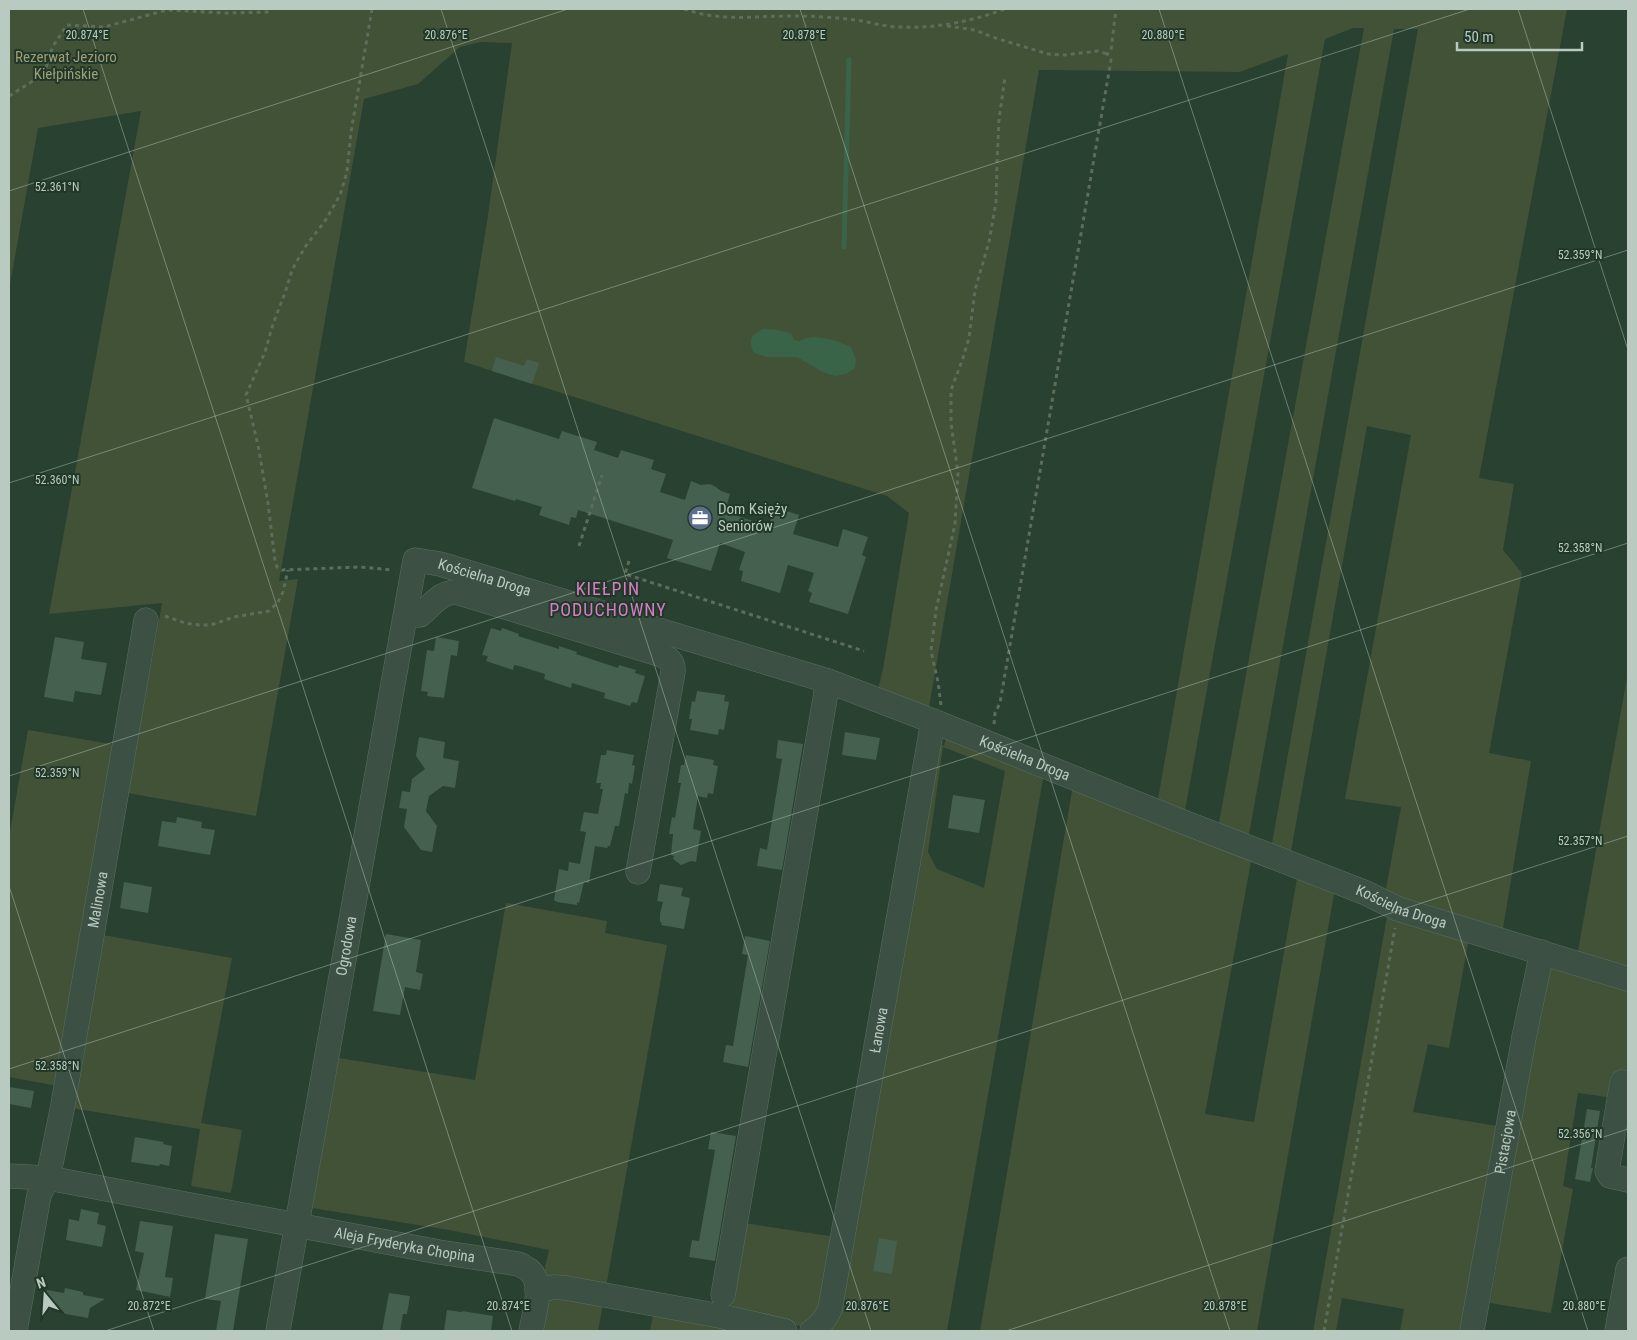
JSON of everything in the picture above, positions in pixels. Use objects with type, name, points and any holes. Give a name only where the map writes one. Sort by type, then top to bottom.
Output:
[{"type":"street","name":"Kościelna Droga","points":[[414,568],[440,564],[828,681],[1366,893],[1398,908],[1628,979]]},
{"type":"street","name":"Ogrodowa","points":[[278,1331],[414,568]]},
{"type":"street","points":[[406,614],[420,615],[439,597],[447,593],[456,592],[662,655],[670,660],[673,672],[638,872]]},
{"type":"street","name":"Malinowa","points":[[14,1331],[39,1195],[48,1178],[64,1100],[146,620]]},
{"type":"street","points":[[723,1295],[828,681]]},
{"type":"street","name":"Łanowa","points":[[812,1331],[818,1328],[830,1309],[938,723]]},
{"type":"street","name":"Pistacjowa","points":[[1472,1331],[1524,1037],[1542,952]]},
{"type":"street","points":[[1622,1082],[1623,1110],[1607,1171],[1610,1176],[1628,1180]]},
{"type":"street","name":"Aleja Fryderyka Chopina","points":[[9,1176],[48,1178],[439,1252],[519,1264],[529,1270],[536,1278],[537,1290]]},
{"type":"street","points":[[1617,1331],[1628,1269]]},
{"type":"street","points":[[530,1331],[537,1290],[554,1287],[720,1316],[785,1331]]},
{"type":"path","points":[[9,96],[44,74],[53,46],[67,24],[104,27],[167,10],[225,14],[267,12],[272,9]]},
{"type":"path","points":[[372,9],[351,132],[347,172],[340,195],[292,270],[265,352],[246,395],[258,445],[268,503],[275,564],[279,569],[414,568]]},
{"type":"path","points":[[684,9],[722,18],[791,16],[854,20],[900,27],[944,25],[980,18],[1005,9]]},
{"type":"path","points":[[1107,54],[1111,50],[1116,9]]},
{"type":"path","points":[[944,25],[975,30],[1048,54],[1098,50],[1107,54],[1111,60],[1004,684],[1000,703],[995,712],[989,744]]},
{"type":"path","points":[[938,723],[938,682],[931,651],[936,610],[955,524],[958,473],[951,424],[951,390],[969,338],[975,290],[988,242],[996,202],[998,136],[1005,77]]},
{"type":"path","points":[[579,546],[602,475]]},
{"type":"path","points":[[629,561],[625,574],[864,651]]},
{"type":"path","points":[[146,620],[156,615],[185,623],[211,625],[268,611],[278,602],[283,592],[288,570]]},
{"type":"path","points":[[1324,1331],[1398,908]]},
{"type":"green space","name":"Rezerwat Jezioro Kiełpińskie","points":[[9,9],[1567,9],[1479,478],[1514,484],[1503,550],[1522,573],[1489,753],[1531,761],[1502,934],[1385,894],[1401,807],[1345,799],[1411,435],[1367,426],[1290,857],[1271,849],[1418,29],[1394,29],[1248,840],[1218,828],[1364,28],[1353,28],[1325,39],[1184,816],[1157,805],[1288,54],[1240,72],[1039,70],[928,713],[877,693],[883,669],[909,513],[887,496],[464,362],[487,222],[512,43],[481,42],[460,47],[418,84],[364,99],[279,581],[298,579],[256,816],[128,793],[162,603],[49,614],[141,111],[38,128],[9,290]]},
{"type":"green space","points":[[1628,672],[1628,971],[1577,956]]},
{"type":"green space","points":[[28,730],[123,746],[63,1087],[9,1077],[9,837]]},
{"type":"green space","points":[[947,733],[1044,773],[947,1331],[823,1331],[936,743],[944,746]],"holes":[[[943,747],[1005,771],[984,888],[937,869],[928,852]]]},
{"type":"green space","points":[[1073,785],[1252,856],[1205,1114],[1254,1122],[1298,873],[1335,889],[1257,1331],[980,1331]]},
{"type":"green space","points":[[506,903],[607,921],[605,933],[667,945],[606,1287],[543,1276],[549,1250],[449,1230],[312,1208],[339,1058],[475,1080]]},
{"type":"green space","points":[[1388,911],[1469,938],[1449,1048],[1428,1044],[1413,1112],[1497,1126],[1464,1331],[1400,1331],[1404,1309],[1342,1298],[1336,1331],[1313,1331]]},
{"type":"green space","points":[[103,935],[232,958],[201,1123],[242,1130],[231,1193],[191,1186],[200,1129],[71,1108]]},
{"type":"green space","points":[[1548,962],[1628,986],[1628,1077],[1611,1074],[1607,1097],[1578,1093],[1563,1186],[1573,1189],[1551,1313],[1490,1303]]},
{"type":"green space","points":[[744,1223],[836,1237],[822,1315],[808,1328],[769,1319],[730,1305]]},
{"type":"green space","points":[[555,1293],[604,1299],[598,1331],[533,1331],[538,1305]]},
{"type":"green space","points":[[654,1309],[756,1331],[650,1331]]},
{"type":"shaded area","points":[[763,329],[791,333],[794,340],[800,341],[806,338],[819,337],[851,347],[856,360],[855,368],[846,374],[835,376],[823,372],[797,357],[767,357],[754,353],[751,339]]},
{"type":"building","points":[[496,357],[524,366],[527,359],[539,363],[532,384],[492,371]]},
{"type":"building","points":[[494,418],[559,439],[562,431],[597,442],[594,450],[618,458],[621,450],[654,460],[651,469],[666,474],[660,492],[685,500],[691,481],[701,485],[710,484],[730,494],[725,512],[769,526],[774,507],[799,515],[793,534],[838,547],[843,529],[868,537],[862,555],[866,557],[848,614],[809,602],[812,593],[808,591],[814,573],[788,565],[780,593],[741,581],[743,571],[739,570],[745,552],[720,543],[711,571],[667,558],[673,540],[578,510],[576,518],[571,517],[569,525],[539,515],[542,507],[472,488]]},
{"type":"building","points":[[491,628],[501,631],[502,628],[519,634],[518,636],[559,649],[559,646],[577,652],[576,654],[618,668],[619,665],[636,670],[635,673],[645,676],[637,703],[632,702],[630,706],[604,698],[605,693],[572,683],[571,688],[544,679],[545,674],[514,665],[513,670],[486,661],[488,656],[482,655]]},
{"type":"building","points":[[55,637],[84,642],[81,659],[107,663],[101,695],[75,691],[73,702],[44,697]]},
{"type":"building","points":[[436,637],[459,641],[457,656],[451,655],[444,698],[427,696],[428,692],[421,691],[427,650],[434,651]]},
{"type":"building","points":[[697,691],[725,695],[724,701],[729,702],[724,730],[719,729],[718,735],[690,730],[692,719],[689,719],[692,701],[695,702]]},
{"type":"building","points":[[845,732],[880,738],[876,760],[842,755]]},
{"type":"building","points":[[419,737],[445,742],[443,758],[459,761],[455,788],[443,786],[429,796],[426,811],[437,826],[432,852],[421,850],[404,827],[407,809],[399,808],[402,791],[410,792],[412,779],[425,769],[416,756]]},
{"type":"building","points":[[778,740],[803,744],[782,870],[757,866],[760,848],[767,850],[782,759],[776,758]]},
{"type":"building","points":[[607,750],[634,755],[632,765],[635,766],[632,784],[629,783],[628,794],[625,793],[619,826],[615,826],[610,846],[607,848],[595,846],[589,883],[584,882],[579,903],[577,902],[577,905],[557,902],[554,900],[559,869],[568,871],[569,862],[580,864],[586,832],[580,831],[584,812],[598,814],[603,789],[600,789],[601,783],[596,783],[601,755],[606,755]]},
{"type":"building","points":[[686,755],[714,760],[713,765],[718,766],[713,794],[708,793],[707,798],[698,796],[693,829],[701,831],[696,862],[691,861],[681,865],[671,855],[673,834],[669,834],[672,817],[675,818],[681,783],[678,783],[681,765],[684,765]]},
{"type":"building","points":[[953,795],[985,800],[979,833],[948,828]]},
{"type":"building","points":[[177,817],[202,822],[201,828],[215,830],[210,855],[158,846],[162,821],[176,823]]},
{"type":"building","points":[[124,882],[152,887],[148,913],[120,908]]},
{"type":"building","points":[[660,884],[683,888],[681,896],[690,898],[684,929],[661,925],[660,914],[663,902],[657,901]]},
{"type":"building","points":[[386,934],[421,940],[416,972],[423,974],[420,990],[405,987],[400,1015],[373,1011]]},
{"type":"building","points":[[745,936],[770,941],[748,1067],[723,1062],[726,1045],[733,1046],[748,955],[742,954]]},
{"type":"building","points":[[9,1087],[34,1091],[31,1108],[9,1104]]},
{"type":"building","points":[[1587,1109],[1600,1111],[1590,1182],[1575,1179]]},
{"type":"building","points":[[711,1132],[736,1136],[715,1261],[689,1257],[692,1240],[699,1241],[715,1150],[708,1149]]},
{"type":"building","points":[[135,1137],[164,1142],[163,1144],[172,1146],[169,1166],[131,1162]]},
{"type":"building","points":[[81,1209],[99,1213],[97,1224],[106,1226],[102,1247],[66,1240],[69,1219],[79,1221]]},
{"type":"building","points":[[140,1221],[173,1226],[165,1277],[173,1278],[170,1297],[136,1290],[144,1253],[135,1251]]},
{"type":"building","points":[[215,1234],[248,1239],[233,1331],[216,1331],[221,1301],[205,1299]]},
{"type":"building","points":[[879,1238],[897,1241],[892,1274],[873,1271]]},
{"type":"building","points":[[65,1288],[83,1292],[83,1295],[105,1299],[90,1308],[88,1318],[60,1313],[61,1309],[44,1305],[47,1290],[64,1293]]},
{"type":"building","points":[[389,1293],[410,1296],[407,1314],[403,1314],[400,1331],[382,1331]]},
{"type":"building","points":[[447,1310],[493,1316],[491,1331],[444,1331]]},
{"type":"waterway","points":[[844,247],[849,60]]},
{"type":"place","name":"Dom Księży Seniorów","points":[[700,518]]},
{"type":"district","name":"KIEŁPIN PODUCHOWNY","points":[[608,599]]}]
